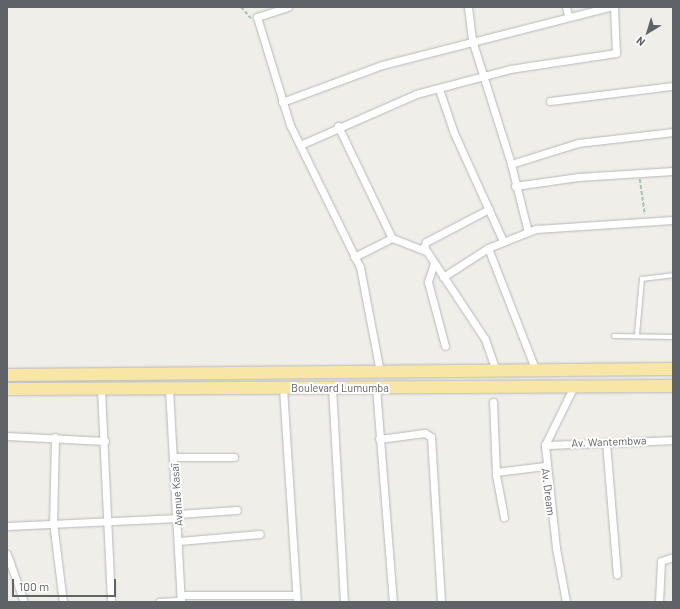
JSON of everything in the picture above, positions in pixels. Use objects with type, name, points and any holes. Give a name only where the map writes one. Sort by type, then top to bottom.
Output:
[{"type":"highway","name":"Boulevard Lumumba","points":[[7,375],[673,369]]},
{"type":"highway","name":"Boulevard Lumumba","points":[[7,389],[332,387],[573,388],[673,386]]},
{"type":"street","points":[[288,7],[257,17],[282,102],[300,145],[354,257],[365,286],[380,372]]},
{"type":"street","points":[[468,7],[472,40],[482,76],[511,164],[515,186],[528,232]]},
{"type":"street","points":[[566,7],[568,15]]},
{"type":"street","points":[[282,102],[357,72],[568,15],[610,7]]},
{"type":"street","points":[[300,145],[338,126],[439,89],[482,76],[616,53],[614,7]]},
{"type":"street","points":[[550,101],[673,86]]},
{"type":"street","points":[[439,89],[454,133],[503,241]]},
{"type":"street","points":[[338,126],[392,238],[426,251]]},
{"type":"street","points":[[511,164],[578,143],[673,132]]},
{"type":"street","points":[[515,186],[578,177],[640,175],[673,171]]},
{"type":"street","points":[[489,210],[426,242],[426,251],[485,339],[496,371]]},
{"type":"street","points":[[444,277],[488,248],[528,232],[673,220]]},
{"type":"street","points":[[354,257],[392,238]]},
{"type":"street","points":[[488,248],[536,371]]},
{"type":"street","points":[[434,263],[428,282],[445,346]]},
{"type":"street","points":[[332,387],[344,602]]},
{"type":"street","points":[[376,387],[393,602]]},
{"type":"street","points":[[159,602],[181,599],[296,598],[283,388]]},
{"type":"street","name":"Av. Dream","points":[[566,602],[545,466],[545,445],[573,388]]},
{"type":"street","points":[[101,389],[105,441],[106,519],[111,602]]},
{"type":"street","name":"Avenue Kasaï","points":[[169,389],[179,516],[181,599]]},
{"type":"street","points":[[493,402],[496,472],[504,517]]},
{"type":"street","points":[[379,439],[425,433],[431,437],[441,602]]},
{"type":"street","points":[[7,436],[56,437],[105,441]]},
{"type":"street","points":[[56,437],[53,522],[62,602]]},
{"type":"street","name":"Av. Wantembwa","points":[[545,445],[673,440]]},
{"type":"street","points":[[606,442],[617,575]]},
{"type":"street","points":[[174,457],[234,457]]},
{"type":"street","points":[[496,472],[545,466]]},
{"type":"street","points":[[7,526],[53,522],[179,516],[237,510]]},
{"type":"street","points":[[180,541],[260,534]]},
{"type":"street","points":[[7,554],[24,602]]},
{"type":"street","points":[[659,602],[661,561],[673,557]]},
{"type":"lane","points":[[638,335],[642,279],[673,275]]},
{"type":"lane","points":[[614,336],[638,335],[672,337]]},
{"type":"path","points":[[241,7],[248,18],[257,17]]},
{"type":"path","points":[[640,175],[646,222]]}]
